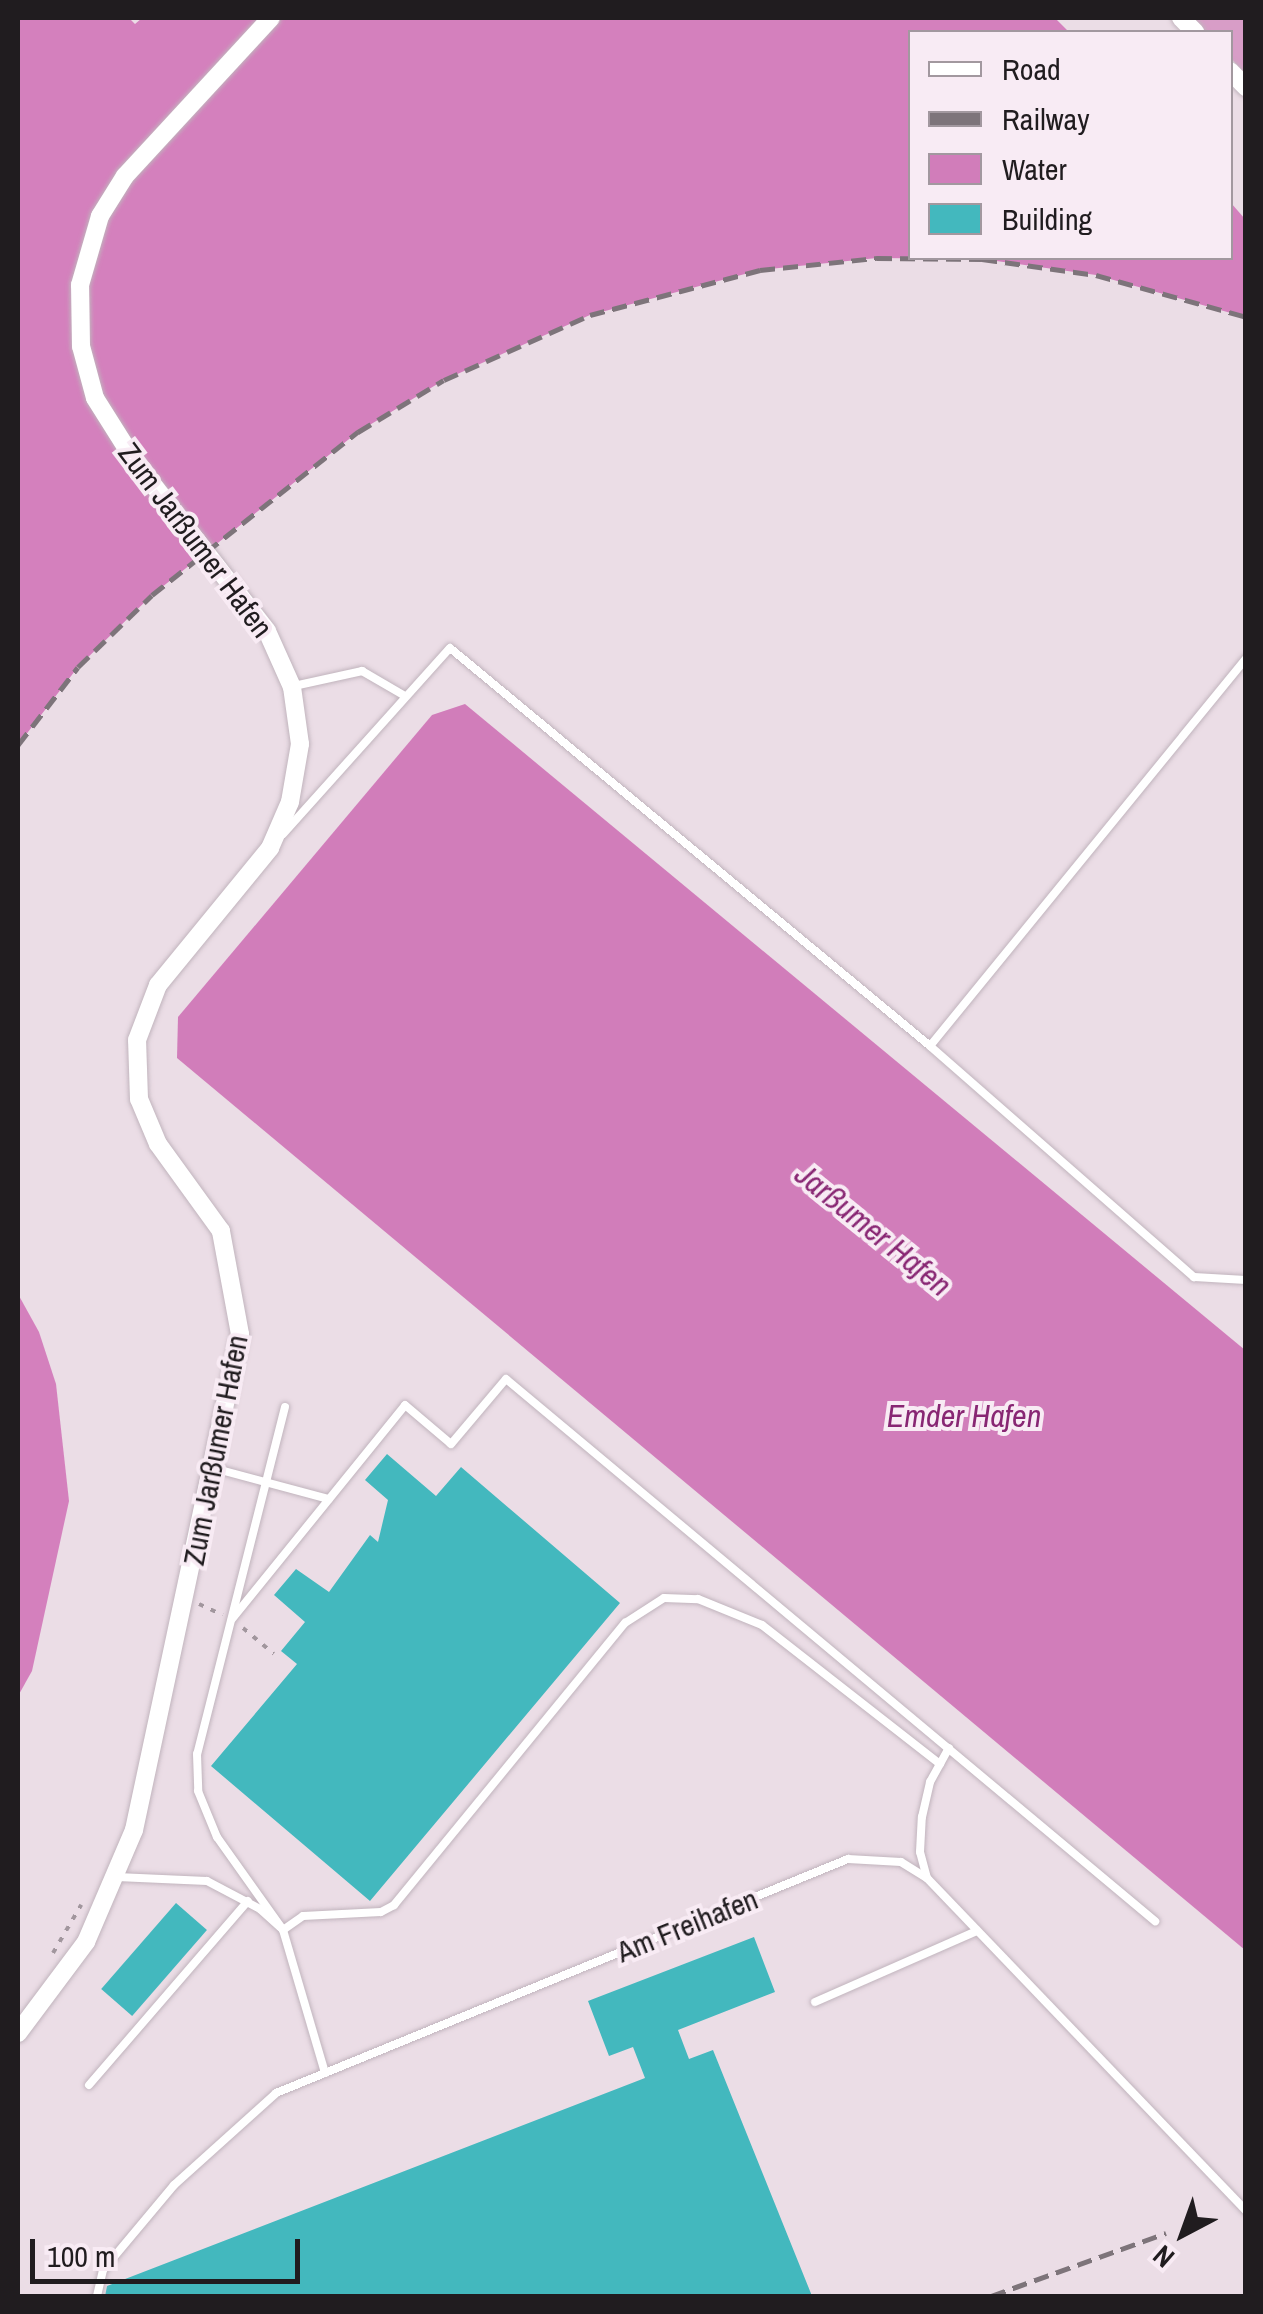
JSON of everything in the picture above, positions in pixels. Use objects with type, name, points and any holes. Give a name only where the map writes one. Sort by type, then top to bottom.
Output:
[{"type":"street","name":"Zum Jarßumer Hafen","points":[[18,2033],[86,1942],[116,1877],[147,1779],[240,1334],[238,1293],[222,1231],[146,1119],[135,1061],[142,1018],[158,985],[270,848],[290,802],[298,755],[292,687],[250,604],[107,421],[86,371],[79,312],[84,263],[110,197],[271,18]]},
{"type":"lane","points":[[270,848],[450,648],[930,1046],[1194,1277],[1246,1280]]},
{"type":"lane","points":[[930,1046],[1246,659]]},
{"type":"lane","points":[[292,687],[362,671],[405,696]]},
{"type":"lane","points":[[232,1618],[405,1406],[451,1444],[506,1379],[1155,1921]]},
{"type":"lane","points":[[285,1407],[197,1754],[198,1791],[217,1837],[283,1930],[325,2073]]},
{"type":"lane","points":[[213,1468],[329,1499]]},
{"type":"lane","points":[[283,1930],[303,1916],[364,1917],[394,1904],[625,1623],[664,1598],[698,1599],[762,1625],[940,1764]]},
{"type":"lane","points":[[927,1878],[920,1852],[922,1817],[949,1748]]},
{"type":"lane","name":"Am Freihafen","points":[[97,2296],[104,2270],[174,2185],[276,2093],[848,1858],[900,1862],[927,1878],[1246,2211]]},
{"type":"lane","points":[[116,1877],[207,1882],[248,1901],[283,1930]]},
{"type":"lane","points":[[88,2084],[248,1901]]},
{"type":"lane","points":[[815,2002],[977,1930]]},
{"type":"path","points":[[48,1962],[86,1896]]},
{"type":"shaded area","points":[[18,18],[129,18],[135,24],[142,18],[1055,18],[1067,30],[908,30],[908,258],[760,270],[590,315],[444,380],[358,432],[152,595],[78,667],[18,745]]},
{"type":"shaded area","points":[[1192,18],[1245,18],[1245,74],[1233,60],[1233,30],[1204,30]]},
{"type":"shaded area","points":[[1233,205],[1245,219],[1245,317],[1096,275],[989,260],[1233,260]]},
{"type":"shaded area","points":[[18,1294],[39,1332],[56,1384],[69,1501],[32,1671],[18,1696]]},
{"type":"water","name":"Emder Hafen","points":[[465,704],[1245,1350],[1245,1950],[177,1058],[178,1017],[432,715]]},
{"type":"building","points":[[387,1454],[436,1496],[461,1467],[620,1603],[370,1901],[211,1766],[297,1664],[281,1651],[305,1622],[274,1595],[296,1569],[329,1592],[370,1535],[378,1542],[388,1500],[365,1480]]},
{"type":"building","points":[[176,1903],[207,1930],[132,2016],[101,1989]]},
{"type":"building","points":[[754,1937],[775,1992],[678,2030],[689,2059],[713,2050],[812,2296],[105,2296],[107,2286],[645,2078],[633,2047],[609,2056],[588,2001]]},
{"type":"railway","points":[[18,745],[78,667],[152,595],[358,432],[444,380],[590,315],[760,270],[908,258]]},
{"type":"railway","points":[[989,260],[1096,275],[1246,317]]},
{"type":"railway","points":[[991,2296],[1166,2233]]},
{"type":"water label","name":"Jarßumer Hafen","points":[[873,1230]]}]
